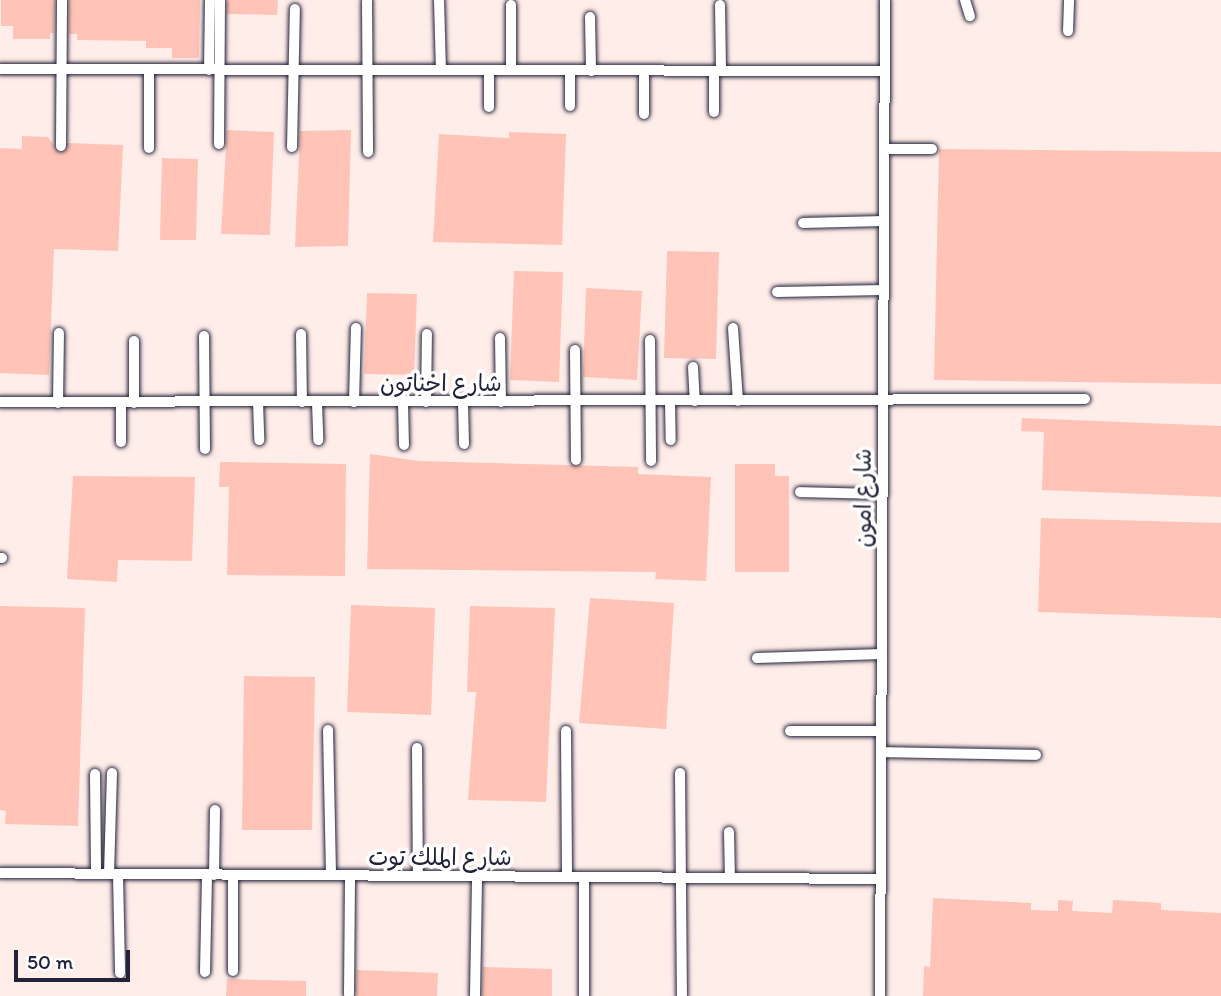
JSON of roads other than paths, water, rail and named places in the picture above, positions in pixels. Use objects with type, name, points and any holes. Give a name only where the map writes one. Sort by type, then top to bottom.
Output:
[{"type":"lane","points":[[61,146],[62,0]]},
{"type":"lane","points":[[439,0],[441,70]]},
{"type":"lane","name":"شارع امون","points":[[880,996],[885,0]]},
{"type":"lane","points":[[965,0],[970,16]]},
{"type":"lane","points":[[1068,31],[1069,0]]},
{"type":"lane","points":[[215,1],[214,70],[219,144]]},
{"type":"lane","points":[[367,1],[368,152]]},
{"type":"lane","points":[[511,5],[511,70]]},
{"type":"lane","points":[[715,112],[720,5]]},
{"type":"lane","points":[[292,147],[295,9]]},
{"type":"lane","points":[[590,18],[591,71]]},
{"type":"lane","points":[[0,69],[885,71]]},
{"type":"lane","points":[[149,69],[149,148]]},
{"type":"lane","points":[[489,71],[489,107]]},
{"type":"lane","points":[[570,71],[570,106]]},
{"type":"lane","points":[[644,71],[645,114]]},
{"type":"lane","points":[[884,149],[932,149]]},
{"type":"lane","points":[[803,223],[884,221]]},
{"type":"lane","points":[[777,292],[884,290]]},
{"type":"lane","points":[[354,402],[356,328]]},
{"type":"lane","points":[[733,328],[738,401]]},
{"type":"lane","points":[[58,403],[59,333]]},
{"type":"lane","points":[[301,334],[302,402]]},
{"type":"lane","points":[[426,402],[428,334]]},
{"type":"lane","points":[[204,336],[205,449]]},
{"type":"lane","points":[[500,338],[501,402]]},
{"type":"lane","points":[[650,340],[651,461]]},
{"type":"lane","points":[[134,341],[134,402]]},
{"type":"lane","points":[[575,350],[576,460]]},
{"type":"lane","points":[[693,367],[695,401]]},
{"type":"lane","name":"شارع اخناتون","points":[[0,402],[1085,399]]},
{"type":"lane","points":[[670,401],[671,440]]},
{"type":"lane","points":[[258,402],[259,440]]},
{"type":"lane","points":[[317,402],[318,440]]},
{"type":"lane","points":[[403,402],[404,445]]},
{"type":"lane","points":[[463,402],[464,444]]},
{"type":"lane","points":[[121,403],[121,442]]},
{"type":"lane","points":[[800,492],[882,494]]},
{"type":"lane","points":[[757,658],[882,654]]},
{"type":"lane","points":[[328,730],[331,875]]},
{"type":"lane","points":[[565,731],[567,877]]},
{"type":"lane","points":[[790,731],[881,731]]},
{"type":"lane","points":[[417,748],[418,876]]},
{"type":"lane","points":[[881,752],[1037,755]]},
{"type":"lane","points":[[112,773],[120,973]]},
{"type":"lane","points":[[680,773],[682,996]]},
{"type":"lane","points":[[95,774],[96,874]]},
{"type":"lane","points":[[205,972],[215,810]]},
{"type":"lane","points":[[729,832],[730,878]]},
{"type":"lane","name":"شارع الملك توت","points":[[0,873],[880,879]]},
{"type":"lane","points":[[233,875],[233,971]]},
{"type":"lane","points":[[349,994],[350,876]]},
{"type":"lane","points":[[475,996],[477,876]]},
{"type":"lane","points":[[584,877],[584,996]]}]
